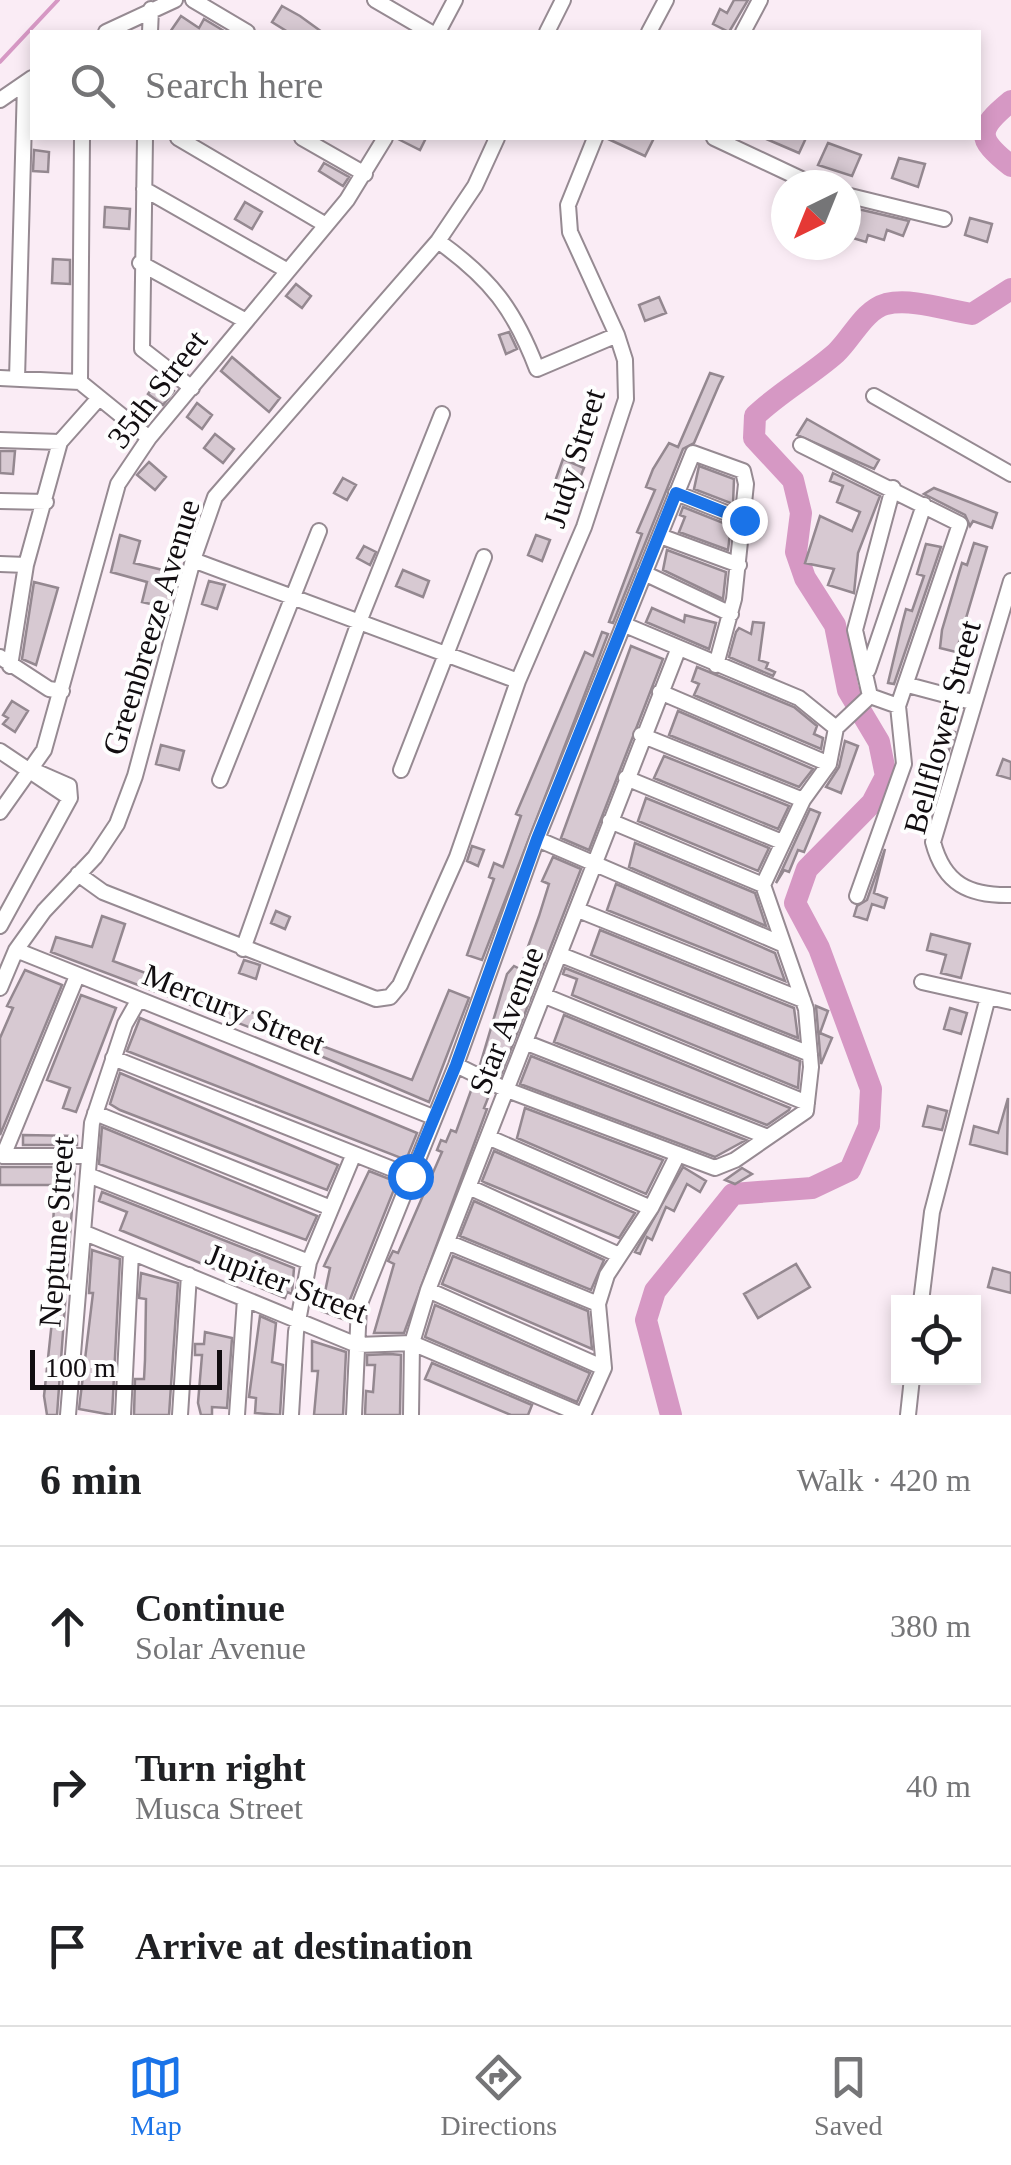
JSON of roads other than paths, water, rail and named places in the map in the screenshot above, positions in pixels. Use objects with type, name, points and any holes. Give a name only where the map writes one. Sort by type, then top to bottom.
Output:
[{"type":"street","points":[[110,30],[175,0]]},
{"type":"street","points":[[192,0],[244,30]]},
{"type":"street","points":[[375,0],[427,30]]},
{"type":"street","points":[[439,30],[455,0]]},
{"type":"street","points":[[548,30],[564,0]]},
{"type":"street","points":[[650,30],[666,0]]},
{"type":"street","points":[[748,30],[760,0]]},
{"type":"street","points":[[150,30],[151,9]]},
{"type":"street","points":[[0,100],[28,81]]},
{"type":"street","points":[[17,379],[28,81]]},
{"type":"street","points":[[80,382],[82,140]]},
{"type":"street","points":[[145,140],[140,262],[142,348],[192,388]]},
{"type":"street","points":[[181,140],[326,225]]},
{"type":"street","points":[[306,140],[365,174]]},
{"type":"street","name":"35th Street","points":[[0,812],[44,750],[118,484],[148,438],[326,225],[365,174],[384,140]]},
{"type":"street","name":"Greenbreeze Avenue","points":[[2,979],[16,950],[44,911],[107,842],[135,776],[193,560],[215,497],[438,242],[475,186],[497,140]]},
{"type":"street","name":"Judy Street","points":[[243,949],[376,999],[390,996],[400,986],[457,857],[518,681],[584,527],[626,398],[626,360],[570,232],[568,205],[577,173],[594,140]]},
{"type":"street","points":[[718,140],[782,170]]},
{"type":"street","points":[[144,189],[288,271]]},
{"type":"street","points":[[861,199],[944,218]]},
{"type":"street","points":[[438,242],[497,289],[513,313],[537,370],[617,335]]},
{"type":"street","points":[[140,262],[246,321]]},
{"type":"street","points":[[0,378],[80,382],[148,438]]},
{"type":"street","points":[[874,396],[1011,474]]},
{"type":"street","points":[[62,691],[5,662],[60,442],[99,398]]},
{"type":"street","points":[[78,874],[103,892],[243,949],[359,622],[442,414]]},
{"type":"street","points":[[0,440],[60,442]]},
{"type":"street","points":[[802,445],[960,524],[898,706],[904,764],[858,896]]},
{"type":"street","points":[[354,1415],[359,1306],[456,1065],[537,839],[693,453],[742,471],[744,520],[739,565],[731,614],[716,665]]},
{"type":"street","points":[[868,673],[855,630],[866,558],[893,488]]},
{"type":"street","points":[[676,493],[744,520]]},
{"type":"street","points":[[0,501],[46,502]]},
{"type":"street","points":[[456,1065],[507,1090],[715,1168],[806,1111],[810,1054],[803,1000],[763,885],[802,800],[829,764],[838,725],[866,698],[868,673],[924,505]]},
{"type":"street","points":[[220,780],[320,530]]},
{"type":"street","points":[[660,536],[739,565]]},
{"type":"street","points":[[401,770],[484,557]]},
{"type":"street","points":[[193,560],[518,681]]},
{"type":"street","points":[[0,564],[26,566]]},
{"type":"street","points":[[644,573],[731,614]]},
{"type":"street","name":"Bellflower Street","points":[[1011,581],[933,842],[939,864],[951,881],[986,896],[1011,895]]},
{"type":"street","points":[[625,625],[799,698],[838,725]]},
{"type":"street","name":"Star Avenue","points":[[410,1415],[412,1343],[428,1290],[527,1043],[641,735],[678,650]]},
{"type":"street","points":[[908,685],[972,702]]},
{"type":"street","points":[[660,692],[829,764]]},
{"type":"street","points":[[866,698],[898,706]]},
{"type":"street","points":[[641,735],[802,800]]},
{"type":"street","points":[[0,751],[70,798],[0,926]]},
{"type":"street","points":[[626,778],[782,842]]},
{"type":"street","points":[[610,821],[763,885]]},
{"type":"street","points":[[537,839],[782,944]]},
{"type":"street","points":[[578,910],[803,1000]]},
{"type":"street","name":"Mercury Street","points":[[16,950],[433,1117]]},
{"type":"street","points":[[560,955],[810,1054]]},
{"type":"street","points":[[77,976],[3,1156],[88,1156]]},
{"type":"street","points":[[922,982],[1011,1002]]},
{"type":"street","points":[[545,996],[807,1104]]},
{"type":"street","points":[[922,1295],[932,1212],[988,997]]},
{"type":"street","name":"Neptune Street","points":[[68,1415],[88,1156],[95,1113],[138,1001]]},
{"type":"street","points":[[527,1043],[768,1137]]},
{"type":"street","points":[[113,1058],[410,1176]]},
{"type":"street","points":[[95,1113],[331,1208]]},
{"type":"street","points":[[490,1138],[651,1208]]},
{"type":"street","points":[[583,1415],[604,1368],[598,1304],[619,1254],[651,1208],[678,1154]]},
{"type":"street","points":[[291,1415],[298,1320],[309,1262],[353,1156]]},
{"type":"street","points":[[88,1175],[309,1262]]},
{"type":"street","points":[[471,1188],[619,1254]]},
{"type":"street","name":"Jupiter Street","points":[[85,1233],[357,1345],[412,1343],[583,1415]]},
{"type":"street","points":[[447,1242],[598,1304]]},
{"type":"street","points":[[123,1415],[131,1253]]},
{"type":"street","points":[[180,1415],[188,1275]]},
{"type":"street","points":[[428,1290],[604,1368]]},
{"type":"street","points":[[237,1415],[246,1299]]},
{"type":"street","points":[[908,1415],[911,1385]]},
{"type":"waterway","points":[[0,62],[58,0]]},
{"type":"waterway","points":[[1011,101],[991,119],[985,134],[991,148],[1011,166]]},
{"type":"waterway","points":[[671,1415],[646,1320],[655,1291],[733,1194],[812,1188],[850,1170],[869,1126],[871,1089],[819,948],[795,903],[807,869],[872,803],[886,776],[879,742],[848,690],[835,625],[805,578],[796,552],[801,513],[793,480],[754,438],[755,416],[836,353],[878,307],[907,302],[972,314],[1011,289]]}]
